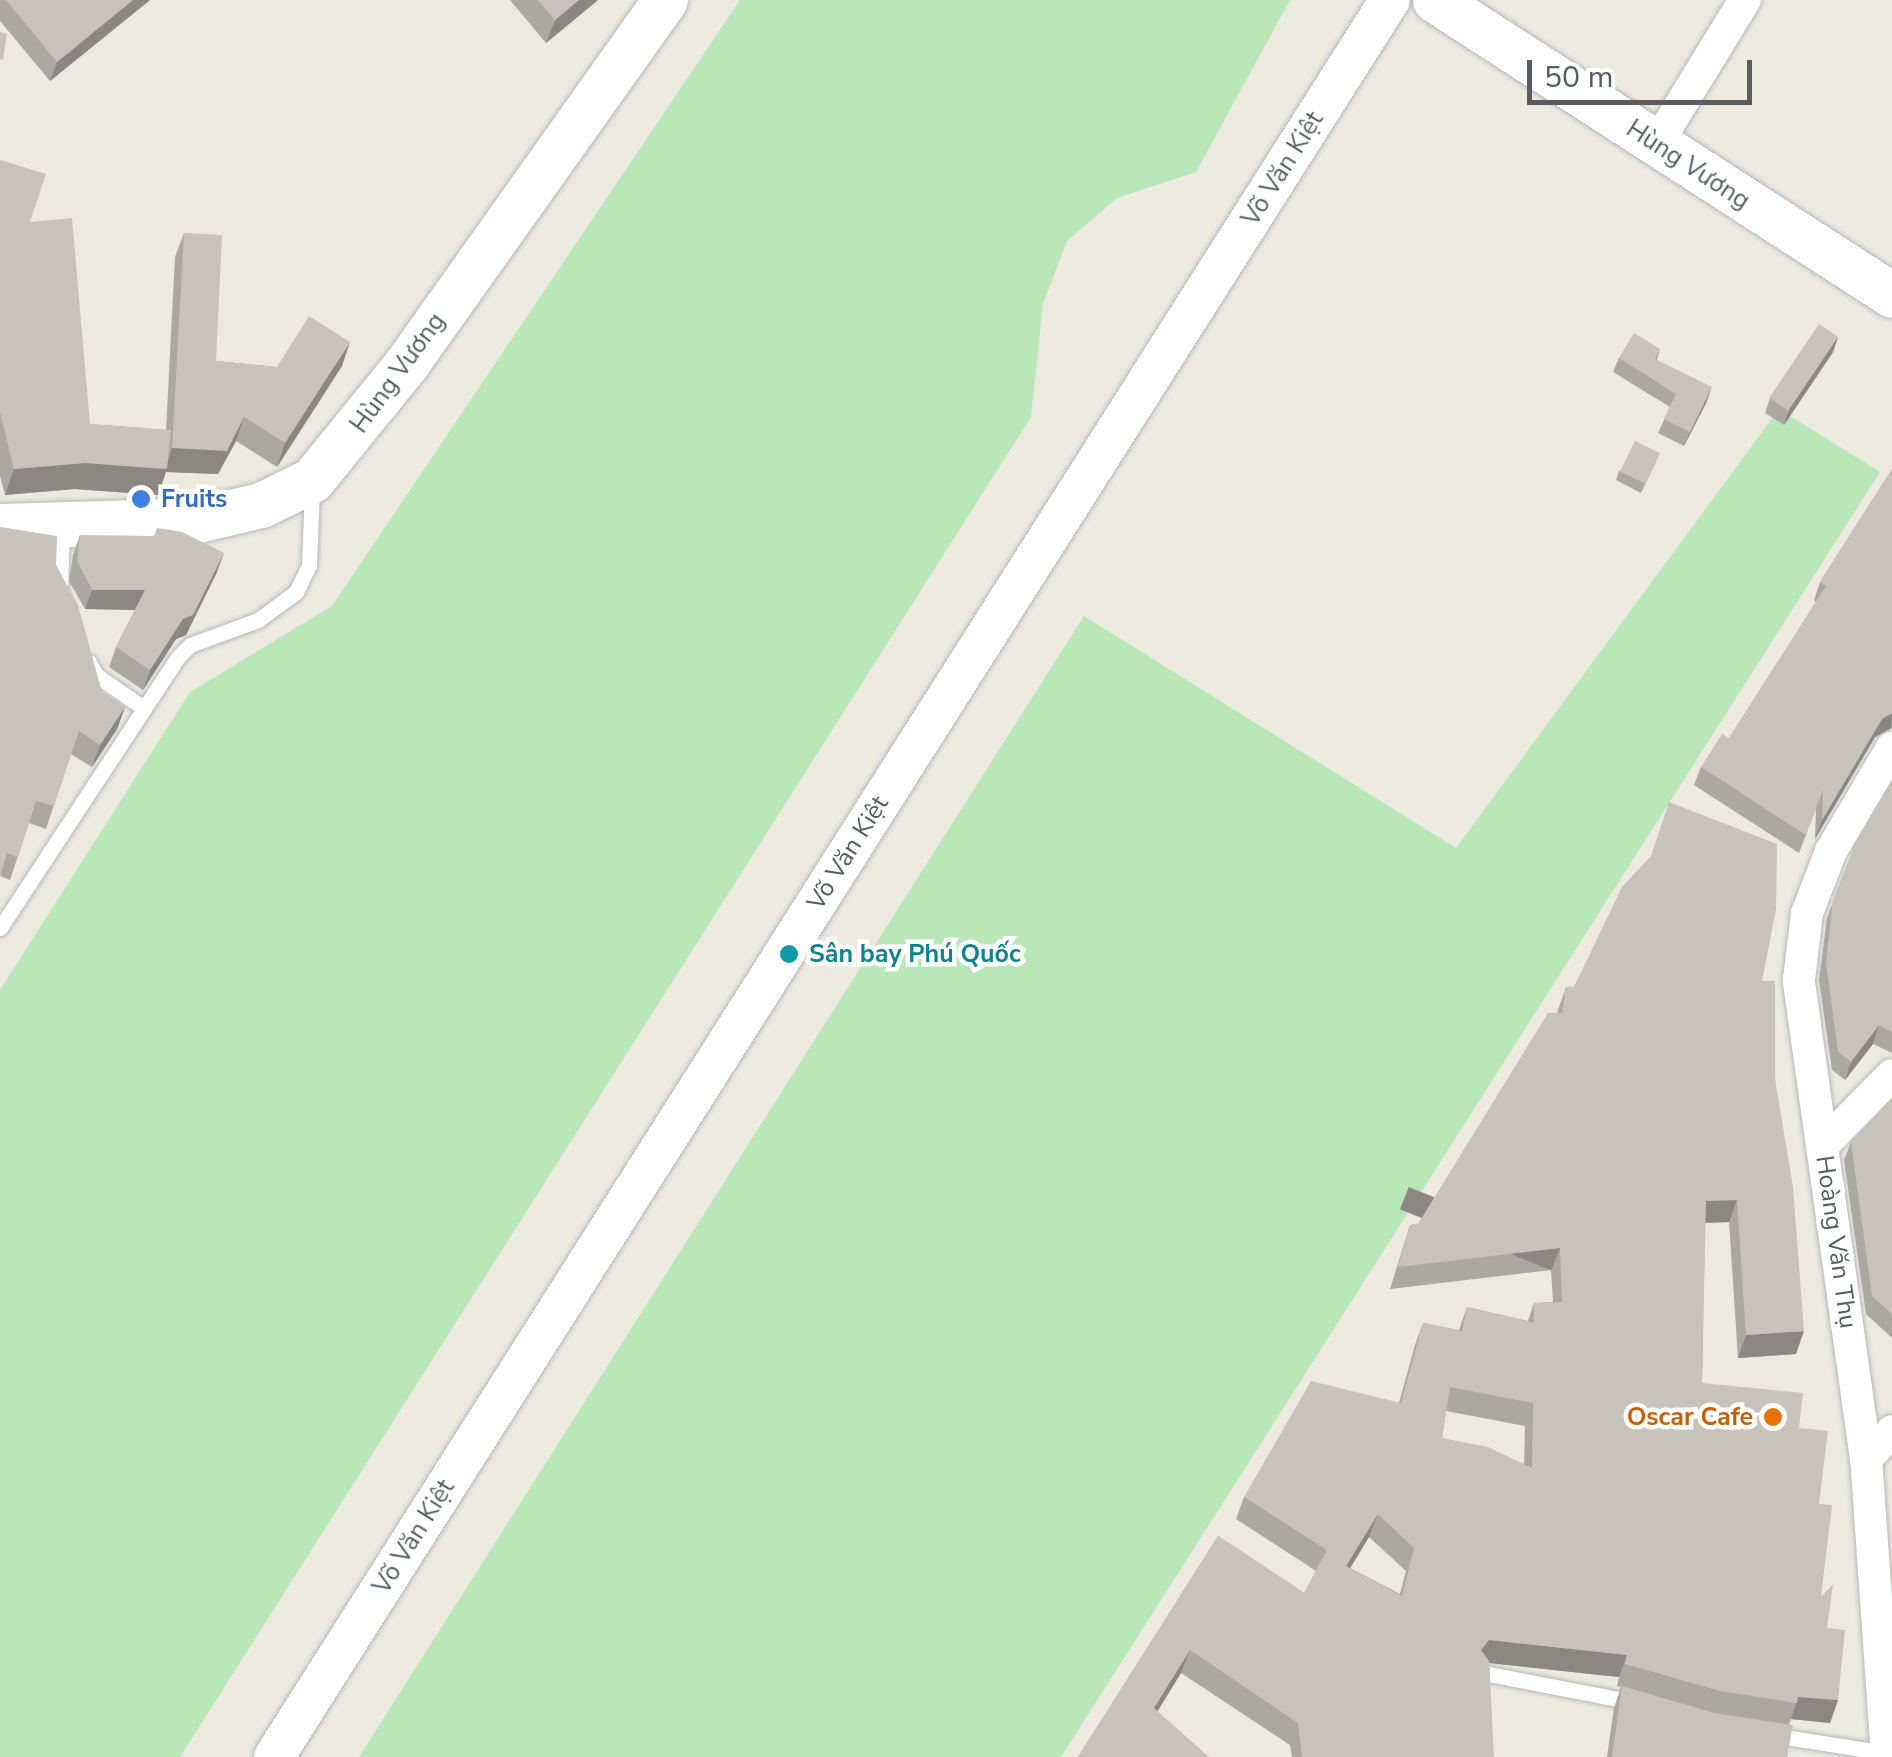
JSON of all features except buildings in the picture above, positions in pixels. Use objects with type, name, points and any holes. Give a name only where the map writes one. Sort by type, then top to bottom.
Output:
[{"type":"main road","name":"Hùng Vương","points":[[0,526],[197,520],[262,505],[312,480],[407,363],[665,0]]},
{"type":"main road","name":"Hùng Vương","points":[[1435,0],[1892,295]]},
{"type":"street","name":"Võ Văn Kiệt","points":[[274,1757],[1390,0]]},
{"type":"street","points":[[1656,145],[1745,0]]},
{"type":"street","name":"Hoàng Văn Thụ","points":[[1887,1755],[1866,1459],[1823,1145],[1802,1034],[1799,980],[1807,913],[1831,852],[1892,748]]},
{"type":"street","points":[[1823,1145],[1892,1075]]},
{"type":"street","points":[[1866,1459],[1892,1431]]},
{"type":"lane","points":[[0,928],[142,707],[190,645],[258,620],[296,592],[309,564],[312,480]]},
{"type":"lane","points":[[62,525],[58,582],[71,611]]},
{"type":"lane","points":[[83,638],[96,674],[142,707]]},
{"type":"lane","points":[[1484,1674],[1655,1708]]},
{"type":"lane","points":[[1749,1731],[1887,1755]]},
{"type":"green space","points":[[740,0],[1290,0],[1196,172],[1117,198],[1067,241],[1043,304],[1031,417],[180,1757],[0,1757],[0,990],[190,692],[332,606]]},
{"type":"green space","points":[[1779,409],[1880,472],[1061,1757],[359,1757],[1084,616],[1456,848]]},
{"type":"place","name":"Fruits","points":[[141,499]]},
{"type":"place","name":"Sân bay Phú Quốc","points":[[789,954]]},
{"type":"place","name":"Oscar Cafe","points":[[1773,1417]]}]
